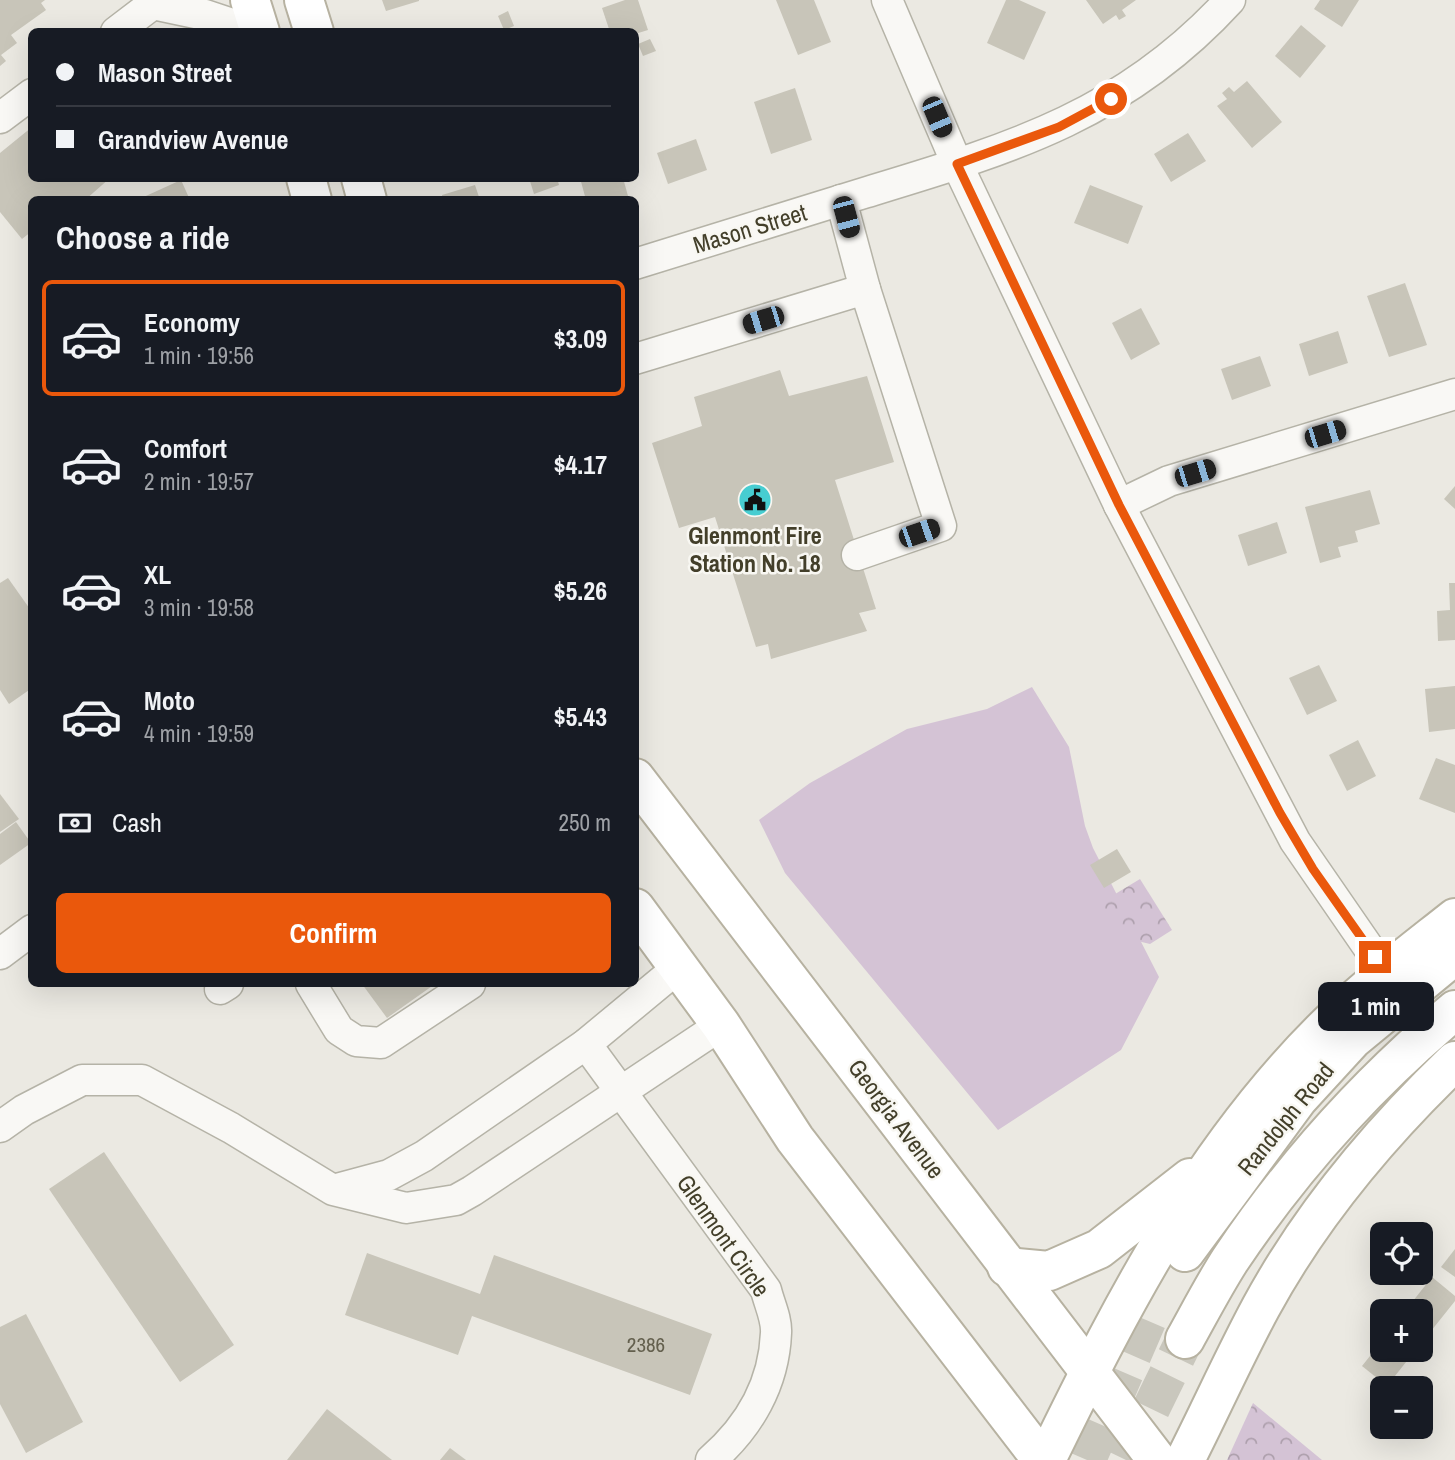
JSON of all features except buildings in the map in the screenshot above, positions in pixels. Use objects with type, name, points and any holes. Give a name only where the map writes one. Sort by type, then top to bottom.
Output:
[{"type":"main road","points":[[250,0],[257,28]]},
{"type":"main road","points":[[304,0],[313,28]]},
{"type":"main road","name":"Georgia Avenue","points":[[639,783],[1157,1460]]},
{"type":"main road","points":[[639,913],[721,1025],[795,1139],[1044,1460],[1124,1305],[1218,1154],[1301,1053],[1386,973],[1455,918]]},
{"type":"main road","name":"Randolph Road","points":[[1151,1312],[1196,1233],[1298,1099],[1353,1039],[1455,955]]},
{"type":"main road","name":"Randolph Road","points":[[1185,1339],[1229,1262],[1310,1154],[1365,1093],[1455,1010]]},
{"type":"main road","points":[[1185,1460],[1261,1306],[1323,1209],[1385,1132],[1455,1061]]},
{"type":"main road","points":[[1007,1267],[1049,1270],[1099,1249],[1218,1154]]},
{"type":"street","points":[[887,0],[957,164],[1119,505],[1295,841],[1386,973]]},
{"type":"street","name":"Mason Street","points":[[639,263],[957,164],[1059,127],[1121,93],[1187,44],[1230,0]]},
{"type":"street","points":[[121,28],[155,2],[246,28]]},
{"type":"street","points":[[0,118],[28,97]]},
{"type":"street","points":[[842,200],[864,289],[940,526],[856,555]]},
{"type":"street","points":[[639,358],[864,289]]},
{"type":"street","points":[[1119,505],[1169,481],[1455,394]]},
{"type":"street","points":[[0,954],[28,933]]},
{"type":"street","points":[[333,1190],[388,1175],[424,1156],[586,1044],[679,967]]},
{"type":"street","points":[[313,987],[339,1030],[356,1041],[382,1043],[466,987]]},
{"type":"street","points":[[0,1126],[23,1110],[82,1080],[142,1080],[231,1128],[333,1190],[407,1208],[456,1200],[721,1025]]},
{"type":"street","name":"Glenmont Circle","points":[[586,1044],[766,1290],[776,1330],[770,1372],[760,1402],[735,1440],[711,1460]]},
{"type":"green space","points":[[1032,687],[1069,747],[1085,826],[1093,848],[1159,977],[1121,1050],[998,1130],[785,873],[759,820],[810,783],[907,729],[987,709]]},
{"type":"green space","points":[[1140,879],[1172,930],[1150,944],[1117,936],[1097,905]]},
{"type":"green space","points":[[1253,1403],[1322,1460],[1227,1460]]},
{"type":"tunnel","points":[[1087,1460],[1151,1312]]},
{"type":"tunnel","points":[[1126,1460],[1185,1339]]},
{"type":"place","name":"Glenmont Fire Station No. 18","points":[[755,500]]},
{"type":"route","points":[[1111,99],[1059,127],[957,164],[1119,505],[1280,813],[1313,869],[1375,957]]}]
